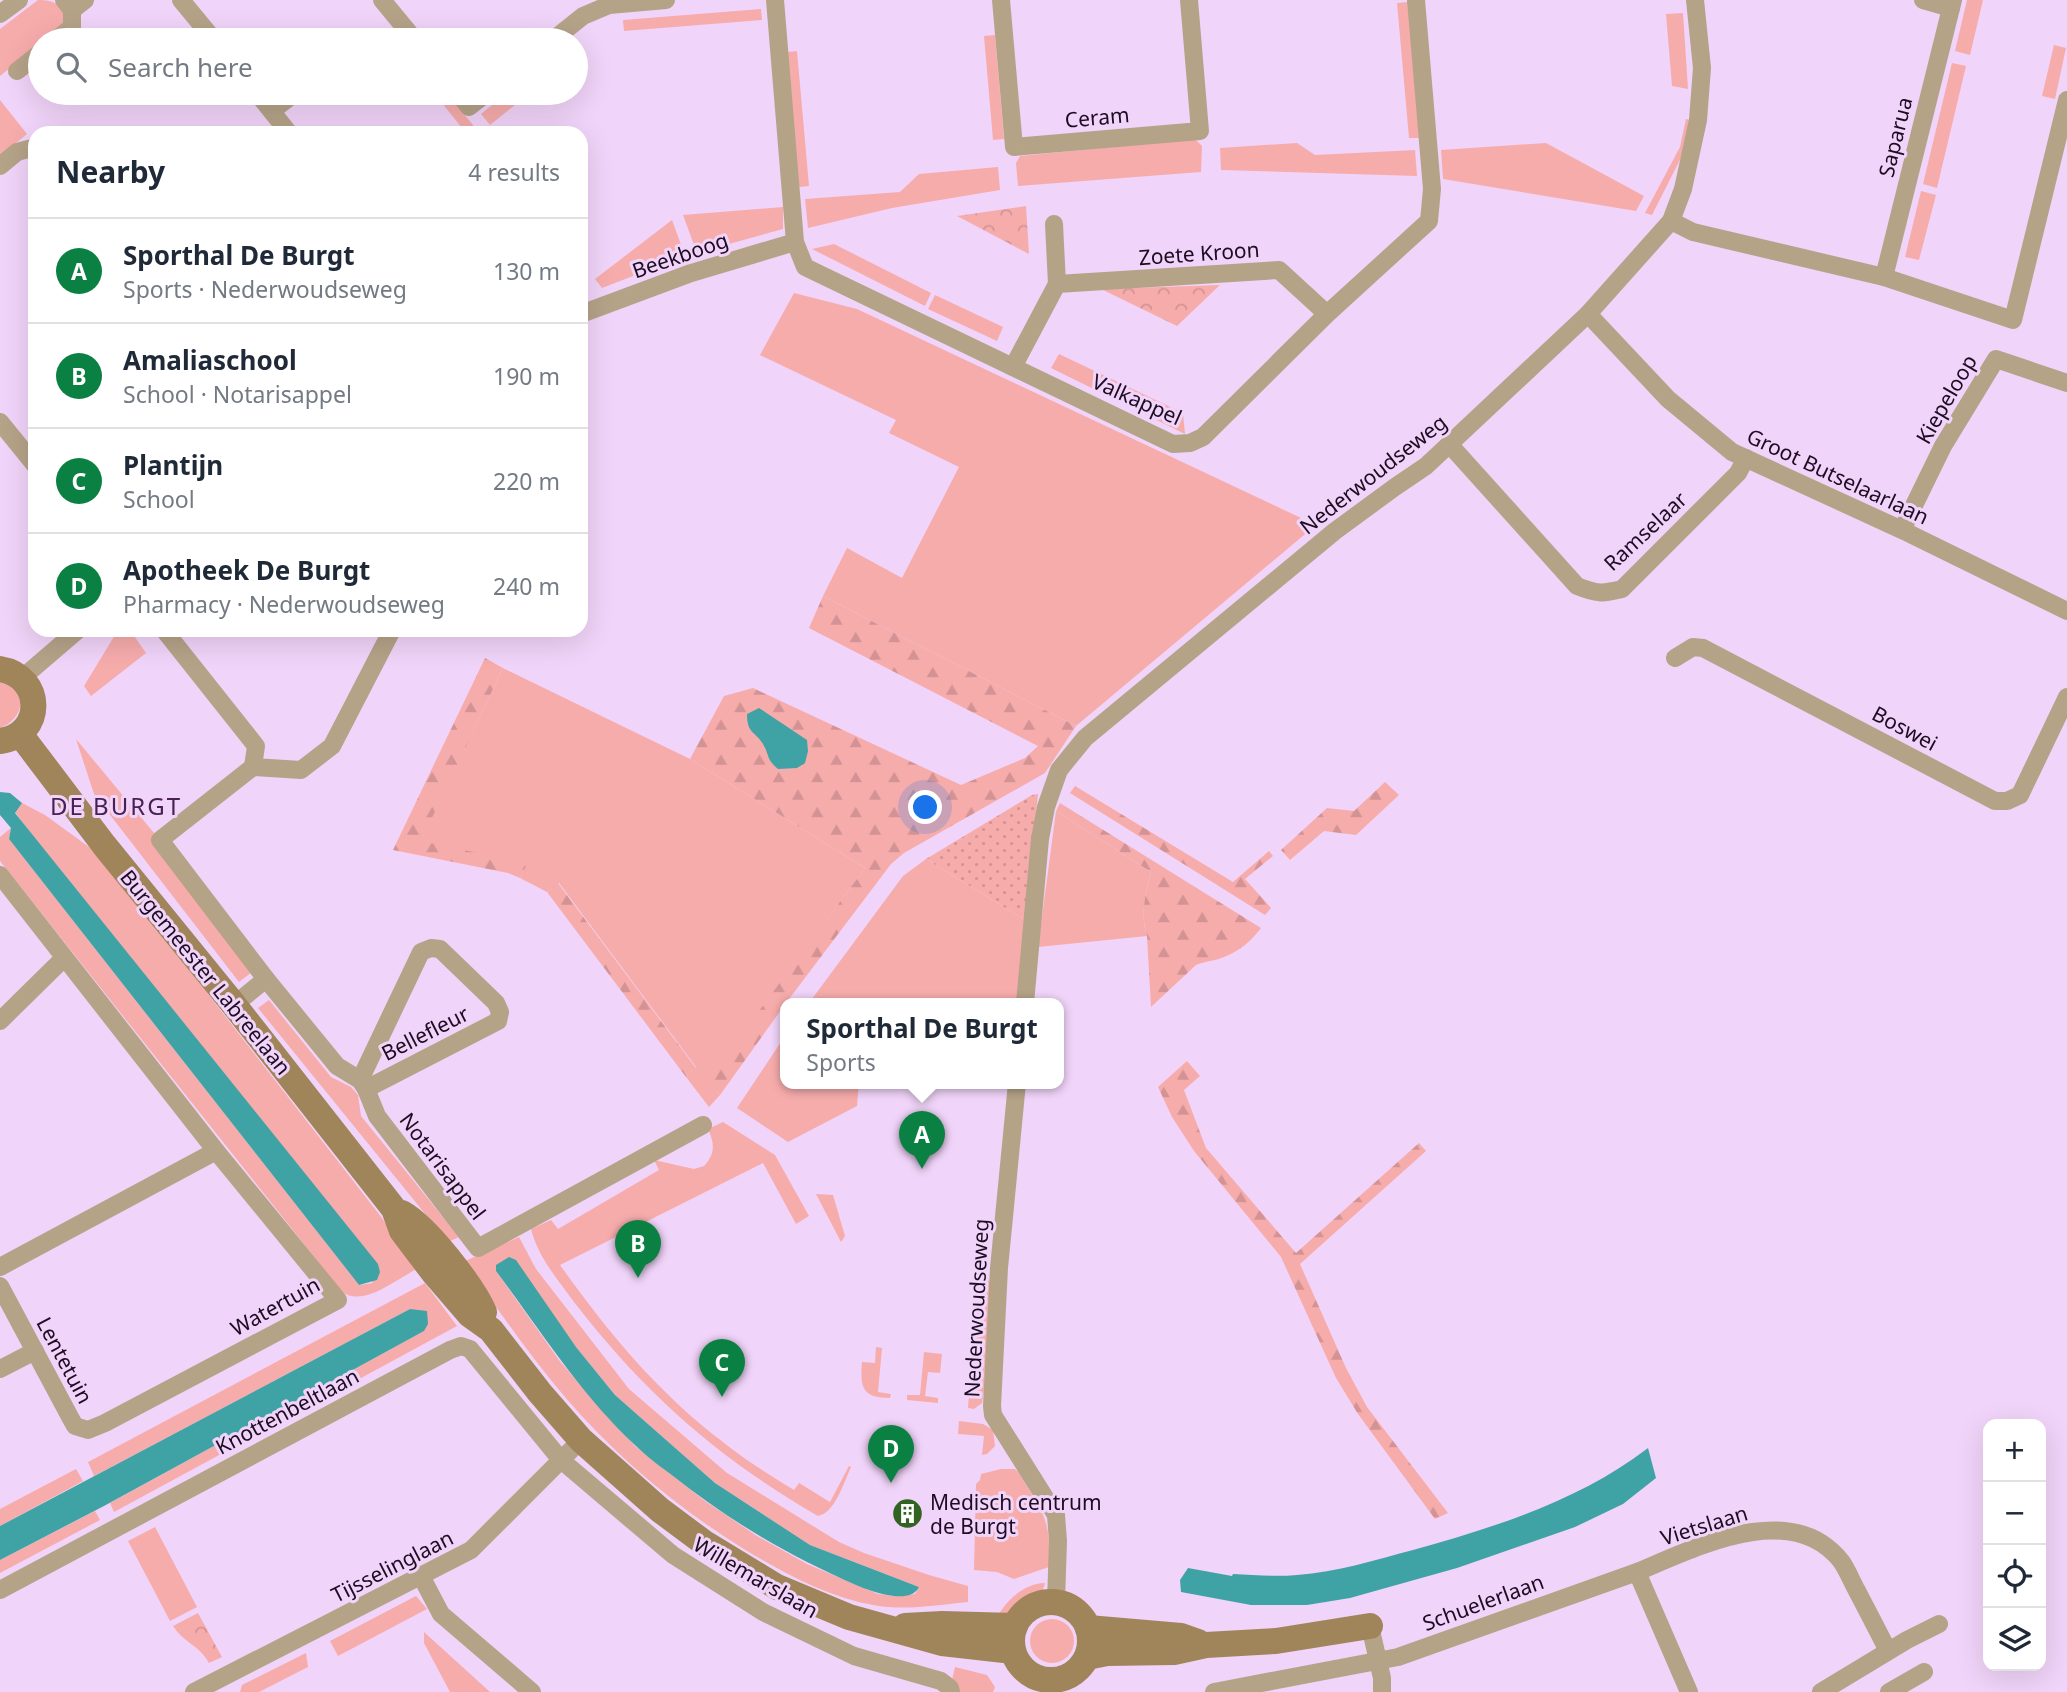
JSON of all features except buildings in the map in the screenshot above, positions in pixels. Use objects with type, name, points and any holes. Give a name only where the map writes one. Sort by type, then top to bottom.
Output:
[{"type":"street","points":[[0,14],[19,0]]},
{"type":"street","points":[[181,0],[204,28]]},
{"type":"street","points":[[382,0],[405,28]]},
{"type":"street","points":[[568,28],[583,16],[610,5],[666,0]]},
{"type":"street","points":[[775,0],[794,242]]},
{"type":"street","name":"Ceram","points":[[1001,0],[1014,147],[1200,131],[1189,0]]},
{"type":"street","name":"Valkappel","points":[[794,242],[805,267],[1173,444],[1190,443],[1203,437],[1327,314],[1429,221],[1432,189],[1416,0]]},
{"type":"street","points":[[1695,0],[1702,68],[1698,120],[1683,189],[1671,221],[1702,234],[1884,277],[2013,320],[2067,100]]},
{"type":"street","name":"Saparua","points":[[1884,277],[1952,4],[1923,0]]},
{"type":"street","points":[[71,28],[74,3]]},
{"type":"street","points":[[17,71],[28,62]]},
{"type":"street","points":[[267,105],[284,126]]},
{"type":"street","points":[[272,111],[280,105]]},
{"type":"street","points":[[0,166],[17,152],[28,149]]},
{"type":"street","name":"Nederwoudseweg","points":[[1025,998],[1042,828],[1051,789],[1064,763],[1085,737],[1335,531],[1426,466],[1450,445],[1588,314],[1671,221]]},
{"type":"street","points":[[1013,366],[1057,284],[1054,224]]},
{"type":"street","name":"Beekboog","points":[[588,311],[691,273],[794,242]]},
{"type":"street","name":"Zoete Kroon","points":[[1057,284],[1279,270],[1327,314]]},
{"type":"street","name":"Groot Butselaarlaan","points":[[1588,314],[1668,399],[1732,452],[1902,530],[2067,611]]},
{"type":"street","name":"Kiepeloop","points":[[1902,530],[1943,446],[1996,359],[2067,383]]},
{"type":"street","points":[[0,422],[28,456]]},
{"type":"street","name":"Ramselaar","points":[[1450,445],[1577,586],[1595,593],[1622,589],[1738,473],[1746,458]]},
{"type":"street","points":[[10,738],[29,724],[34,700],[29,688],[11,674],[67,637]]},
{"type":"street","points":[[170,637],[256,746],[253,767],[301,770],[332,746],[388,637]]},
{"type":"street","name":"Boswei","points":[[1675,658],[1693,647],[1703,648],[1994,801],[2007,801],[2020,795],[2067,697]]},
{"type":"street","name":"Burgemeester Labreelaan","points":[[10,738],[104,845],[234,1005],[394,1209],[402,1231],[433,1272],[470,1315],[491,1330],[540,1393],[582,1440],[619,1475],[660,1510],[742,1567],[777,1587],[849,1617],[942,1643],[1019,1660]]},
{"type":"street","name":"Notarisappel","points":[[253,767],[160,840],[266,979],[337,1066],[363,1085],[377,1116],[478,1248],[703,1125]]},
{"type":"street","name":"Watertuin","points":[[0,875],[216,1151],[338,1300],[106,1423]]},
{"type":"street","name":"Bellefleur","points":[[431,948],[440,949],[496,1003],[500,1012],[498,1021],[363,1085],[421,952],[431,948]]},
{"type":"street","points":[[0,1021],[64,958]]},
{"type":"street","points":[[234,1005],[266,979]]},
{"type":"street","name":"Nederwoudseweg","points":[[1016,1089],[999,1268],[992,1406],[993,1415],[1056,1515],[1059,1541],[1056,1602]]},
{"type":"street","points":[[0,1267],[216,1151]]},
{"type":"street","name":"Lentetuin","points":[[0,1286],[75,1426],[88,1430],[106,1423]]},
{"type":"street","name":"Knottenbeltlaan","points":[[0,1590],[455,1347],[470,1349],[561,1460]]},
{"type":"street","points":[[0,1369],[35,1350]]},
{"type":"street","name":"Tijsselinglaan","points":[[194,1692],[217,1687],[471,1550],[582,1440]]},
{"type":"street","name":"Willemarslaan","points":[[561,1460],[673,1555],[763,1612],[854,1656],[941,1682],[950,1688],[951,1692]]},
{"type":"street","name":"Vietslaan","points":[[1637,1572],[1685,1552],[1740,1534],[1776,1530],[1800,1532],[1821,1541],[1842,1561],[1888,1651]]},
{"type":"street","points":[[1637,1572],[1689,1692]]},
{"type":"street","name":"Schuelerlaan","points":[[1214,1692],[1398,1657],[1637,1572]]},
{"type":"street","points":[[421,1576],[440,1614],[532,1692]]},
{"type":"street","points":[[1048,1602],[1065,1605],[1079,1614],[1088,1628],[1090,1643],[1087,1657],[1071,1675],[1052,1686],[1039,1679],[1019,1660],[1024,1612],[1031,1607],[1048,1602]]},
{"type":"street","points":[[1821,1692],[1939,1624]]},
{"type":"street","points":[[1087,1657],[1107,1653],[1174,1652],[1206,1645],[1287,1639],[1370,1626],[1382,1692]]},
{"type":"street","points":[[1088,1628],[1181,1636],[1206,1645]]},
{"type":"street","points":[[1889,1692],[1924,1672]]},
{"type":"green space","points":[[38,0],[56,4],[67,20],[60,28],[28,28],[28,54],[0,76],[0,29]]},
{"type":"green space","points":[[1967,0],[1983,0],[1970,55],[1955,51]]},
{"type":"green space","points":[[1408,2],[1419,138],[1409,138],[1397,3]]},
{"type":"green space","points":[[761,9],[762,20],[624,31],[623,20]]},
{"type":"green space","points":[[1683,13],[1688,89],[1672,86],[1666,14]]},
{"type":"green space","points":[[995,35],[1004,139],[993,140],[984,36]]},
{"type":"green space","points":[[2054,45],[2066,48],[2055,99],[2042,96]]},
{"type":"green space","points":[[797,51],[809,186],[799,187],[787,52]]},
{"type":"green space","points":[[1952,63],[1966,66],[1937,188],[1923,184]]},
{"type":"green space","points":[[0,100],[27,134],[0,156]]},
{"type":"green space","points":[[444,105],[457,105],[474,126],[460,126]]},
{"type":"green space","points":[[492,105],[515,105],[490,125],[481,114]]},
{"type":"green space","points":[[1686,119],[1691,120],[1686,148],[1652,215],[1645,213],[1680,147]]},
{"type":"green space","points":[[1195,139],[1202,146],[1201,172],[1018,186],[1016,163],[1020,156]]},
{"type":"green space","points":[[1297,143],[1315,155],[1415,150],[1417,176],[1221,170],[1220,148]]},
{"type":"green space","points":[[1546,143],[1644,196],[1636,211],[1443,179],[1441,150]]},
{"type":"green space","points":[[998,167],[1000,190],[892,208],[808,228],[805,199],[900,192],[919,174]]},
{"type":"green space","points":[[1921,191],[1936,195],[1919,260],[1905,257]]},
{"type":"green space","points":[[1026,206],[1029,254],[957,216]]},
{"type":"green space","points":[[783,207],[783,229],[697,253],[683,215]]},
{"type":"green space","points":[[672,220],[685,256],[602,288],[595,279]]},
{"type":"green space","points":[[834,244],[931,293],[925,306],[812,249]]},
{"type":"green space","points":[[1220,285],[1177,326],[1101,289]]},
{"type":"green space","points":[[794,293],[857,309],[1316,525],[1076,726],[823,596],[847,548],[902,578],[959,467],[889,433],[896,420],[760,355]]},
{"type":"green space","points":[[935,295],[1003,327],[997,341],[928,309]]},
{"type":"green space","points":[[1059,354],[1183,413],[1185,434],[1051,368]]},
{"type":"green space","points":[[823,596],[1076,726],[1045,773],[904,853],[891,864],[790,998],[780,998],[780,1011],[720,1095],[707,1081],[865,868],[690,759],[724,696],[753,688],[961,785],[1025,758],[1038,746],[809,628]]},
{"type":"green space","points":[[114,637],[135,637],[146,653],[91,696],[84,686]]},
{"type":"green space","points":[[485,658],[503,668],[421,841],[511,860],[526,866],[520,878],[508,873],[393,850]]},
{"type":"green space","points":[[503,668],[690,759],[865,868],[708,1081],[720,1095],[709,1107],[686,1077],[696,1067],[559,883],[547,892],[520,878],[525,866],[420,842]]},
{"type":"green space","points":[[0,680],[15,690],[19,696],[20,707],[15,718],[0,728]]},
{"type":"green space","points":[[76,739],[154,833],[153,844],[252,972],[239,982],[94,794]]},
{"type":"green space","points":[[1385,782],[1399,795],[1356,835],[1324,831],[1290,860],[1281,850],[1327,808],[1354,811]]},
{"type":"green space","points":[[1075,786],[1233,882],[1269,851],[1273,856],[1245,879],[1271,908],[1265,915],[1070,793]]},
{"type":"green space","points":[[1038,794],[1025,920],[926,859],[1032,795]]},
{"type":"green space","points":[[22,803],[45,815],[100,855],[382,1218],[415,1270],[369,1294],[351,1296],[342,1292],[0,861],[0,837],[11,828],[9,839],[359,1285],[373,1283],[27,829],[15,812]]},
{"type":"green space","points":[[1060,803],[1261,928],[1235,952],[1196,965],[1151,1007],[1144,912],[1151,872],[1056,811]]},
{"type":"green space","points":[[1056,811],[1151,872],[1144,912],[1147,936],[1038,947]]},
{"type":"green space","points":[[926,859],[1025,920],[1018,998],[813,998],[903,876]]},
{"type":"green space","points":[[558,883],[696,1068],[686,1077],[547,892]]},
{"type":"green space","points":[[269,1000],[331,1077],[351,1087],[358,1095],[361,1116],[459,1237],[448,1242],[258,1008]]},
{"type":"green space","points":[[780,1044],[780,1089],[858,1089],[857,1106],[788,1142],[737,1108]]},
{"type":"green space","points":[[1187,1061],[1200,1076],[1184,1090],[1206,1148],[1296,1253],[1419,1143],[1426,1151],[1300,1264],[1346,1368],[1367,1407],[1448,1513],[1435,1519],[1358,1414],[1336,1378],[1281,1257],[1194,1151],[1172,1117],[1158,1087]]},
{"type":"green space","points":[[723,1122],[775,1155],[809,1216],[796,1224],[763,1163],[560,1265],[596,1314],[655,1382],[731,1449],[794,1490],[799,1483],[830,1502],[849,1466],[851,1467],[834,1503],[824,1514],[818,1516],[748,1471],[685,1422],[656,1395],[601,1335],[555,1277],[543,1259],[531,1229],[551,1220],[558,1229],[659,1170],[654,1160],[694,1169],[704,1166],[713,1149],[708,1129]]},
{"type":"green space","points":[[816,1194],[833,1195],[845,1236],[841,1242]]},
{"type":"green space","points":[[519,1237],[536,1269],[629,1389],[727,1473],[839,1542],[864,1553],[968,1586],[968,1602],[897,1607],[856,1601],[792,1576],[722,1535],[650,1481],[585,1419],[538,1364],[463,1262]],"holes":[[[496,1271],[576,1347],[615,1395],[715,1483],[810,1545],[919,1587],[915,1594],[878,1594],[807,1564],[757,1536],[705,1501],[636,1447],[599,1407],[559,1360]]]},
{"type":"green space","points":[[978,1273],[990,1281],[986,1377],[982,1403],[974,1409],[968,1408]]},
{"type":"green space","points":[[425,1283],[457,1326],[114,1512],[110,1503],[424,1331],[410,1309],[94,1476],[88,1462]]},
{"type":"green space","points":[[876,1347],[882,1348],[878,1392],[891,1394],[890,1398],[868,1393],[863,1384],[862,1362],[875,1363]]},
{"type":"green space","points":[[924,1352],[942,1354],[940,1373],[928,1372],[925,1396],[938,1398],[938,1403],[907,1400],[907,1395],[920,1395]]},
{"type":"green space","points":[[959,1421],[983,1424],[993,1430],[995,1446],[982,1455],[984,1436],[958,1434]]},
{"type":"green space","points":[[76,1469],[83,1481],[0,1526],[0,1509]]},
{"type":"green space","points":[[1015,1469],[1019,1473],[1040,1507],[1049,1537],[1049,1567],[1014,1579],[997,1572],[974,1570],[976,1484],[981,1474]]},
{"type":"green space","points":[[95,1511],[100,1520],[0,1573],[0,1560]]},
{"type":"green space","points":[[155,1527],[197,1607],[170,1621],[128,1541]]},
{"type":"green space","points":[[1045,1583],[1039,1595],[1026,1605],[998,1615],[1018,1593],[1030,1586]]},
{"type":"green space","points":[[416,1596],[427,1609],[338,1656],[330,1641]]},
{"type":"green space","points":[[198,1613],[222,1657],[209,1663],[173,1626]]},
{"type":"green space","points":[[1052,1619],[1067,1626],[1074,1641],[1067,1656],[1052,1663],[1037,1656],[1030,1641],[1037,1626]]},
{"type":"green space","points":[[424,1632],[490,1692],[450,1692],[424,1643]]},
{"type":"green space","points":[[306,1653],[308,1667],[259,1692],[240,1692],[242,1685]]},
{"type":"green space","points":[[955,1667],[987,1675],[995,1687],[993,1692],[958,1692],[952,1680]]},
{"type":"shaded area","points":[[759,708],[807,740],[805,763],[797,768],[778,769],[772,763],[763,744],[748,725],[747,714]]},
{"type":"shaded area","points":[[0,792],[10,793],[22,803],[15,813],[378,1264],[380,1272],[377,1280],[359,1285],[9,839],[11,828],[0,815]]},
{"type":"shaded area","points":[[509,1257],[516,1260],[576,1347],[615,1395],[715,1483],[810,1545],[919,1587],[907,1596],[889,1595],[862,1588],[831,1574],[738,1523],[649,1458],[579,1384],[496,1271],[496,1265]]},
{"type":"shaded area","points":[[410,1309],[427,1311],[428,1324],[424,1331],[0,1560],[0,1526]]},
{"type":"shaded area","points":[[1648,1448],[1656,1478],[1623,1504],[1575,1527],[1457,1568],[1350,1598],[1307,1605],[1251,1605],[1181,1592],[1180,1580],[1188,1568],[1232,1576],[1312,1573],[1370,1562],[1475,1532],[1565,1498],[1621,1467]]},
{"type":"place","name":"Sporthal De Burgt","points":[[922,1169]]},
{"type":"place","name":"Amaliaschool","points":[[638,1278]]},
{"type":"place","name":"Plantijn","points":[[722,1397]]},
{"type":"place","name":"Apotheek De Burgt","points":[[891,1483]]},
{"type":"place","name":"Medisch centrum de Burgt","points":[[907,1514]]},
{"type":"district","name":"DE BURGT","points":[[116,805]]}]
